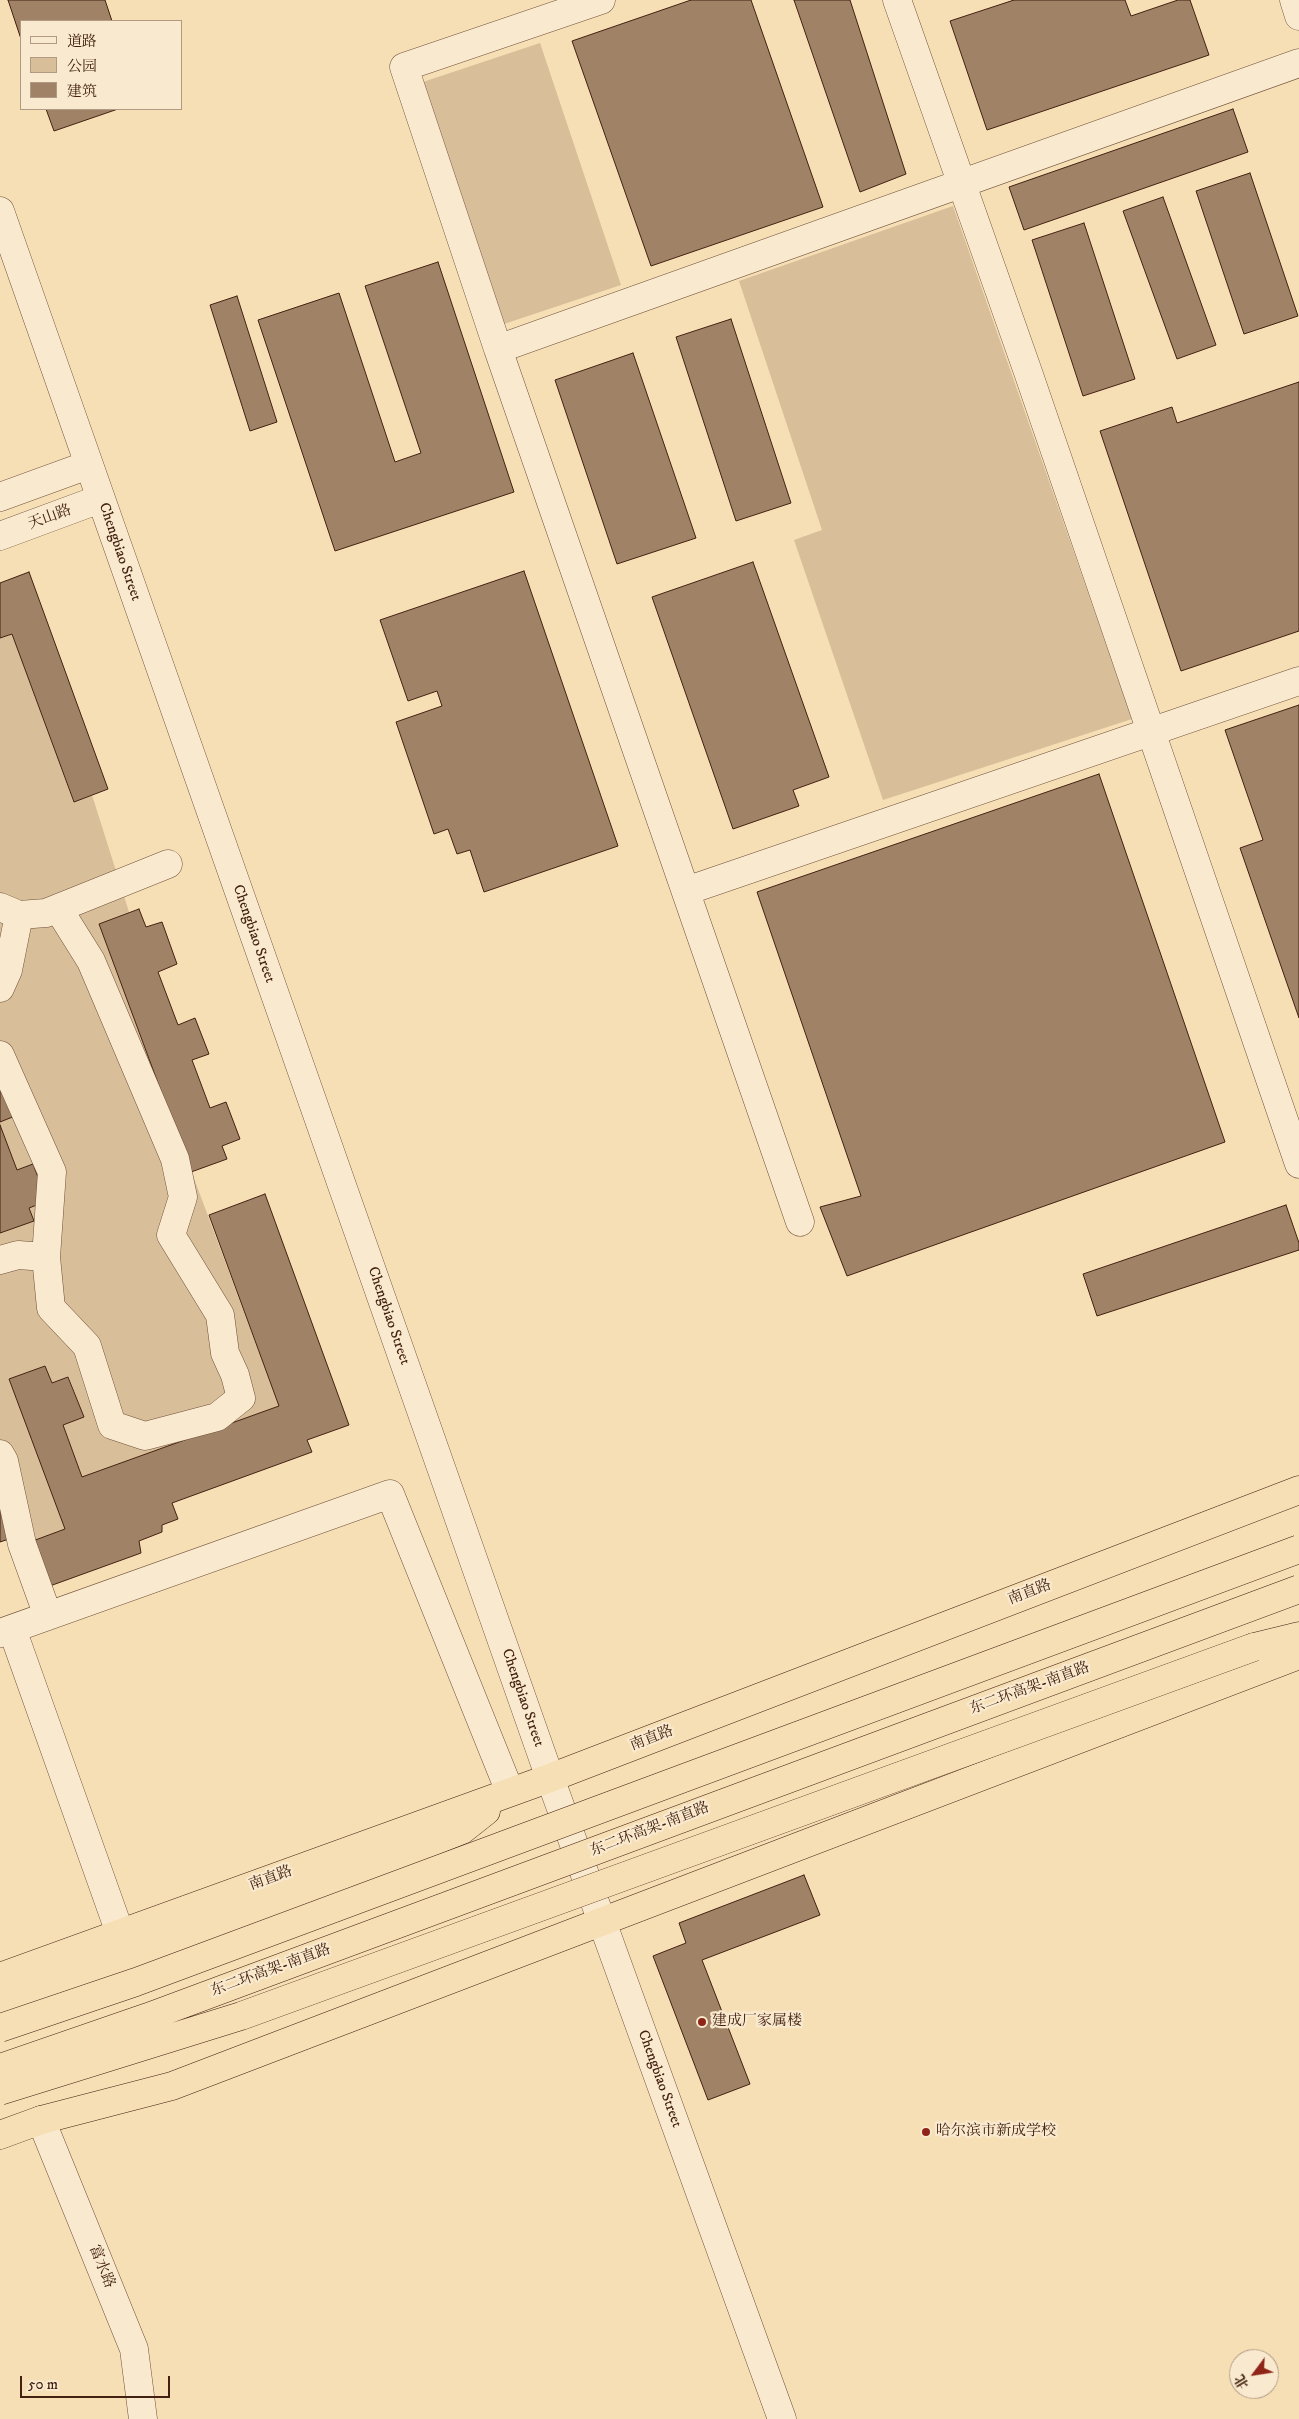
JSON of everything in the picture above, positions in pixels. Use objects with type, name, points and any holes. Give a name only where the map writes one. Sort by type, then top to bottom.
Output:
[{"type":"highway","name":"南直路","points":[[0,1977],[550,1778],[1299,1490]]},
{"type":"highway","points":[[0,2028],[146,1978],[1299,1549]]},
{"type":"highway","name":"东二环高架-南直路","points":[[0,2068],[166,2010],[1299,1589]]},
{"type":"highway","points":[[0,2092],[241,2016],[1254,1647],[1299,1636]]},
{"type":"highway","points":[[0,2135],[42,2120],[172,2086],[1299,1655]]},
{"type":"highway","points":[[0,2002],[357,1872],[462,1830],[510,1792]]},
{"type":"street","points":[[601,0],[404,67],[498,349],[800,1222]]},
{"type":"street","points":[[897,0],[1299,1164]]},
{"type":"street","points":[[1294,0],[1299,16]]},
{"type":"street","points":[[498,349],[1299,63]]},
{"type":"street","name":"Chengbiao Street","points":[[0,211],[550,1778],[782,2419]]},
{"type":"street","points":[[0,497],[88,465]]},
{"type":"street","name":"天山路","points":[[0,536],[100,499]]},
{"type":"street","points":[[686,891],[1299,681]]},
{"type":"street","points":[[0,988],[8,970],[10,911],[46,913],[168,864]]},
{"type":"street","points":[[0,1055],[52,1172],[46,1257],[52,1308],[87,1346],[112,1425],[145,1436],[217,1417],[241,1398],[235,1375],[225,1353],[220,1315],[171,1236],[183,1197],[175,1159],[91,960],[61,913]]},
{"type":"street","points":[[0,1260],[18,1255],[46,1257]]},
{"type":"street","points":[[0,1454],[4,1461],[22,1544],[48,1616]]},
{"type":"street","points":[[120,1933],[6,1631],[390,1494],[510,1792]]},
{"type":"street","name":"富水路","points":[[42,2120],[134,2349],[143,2419]]},
{"type":"green space","points":[[540,43],[621,285],[504,324],[423,82]]},
{"type":"green space","points":[[953,206],[1132,719],[883,800],[794,540],[822,530],[739,281]]},
{"type":"green space","points":[[12,634],[73,801],[92,795],[129,912],[99,924],[279,1406],[82,1477],[63,1425],[84,1417],[69,1377],[52,1383],[45,1366],[9,1379],[65,1529],[30,1542],[0,1503],[0,1233],[33,1221],[29,1208],[47,1201],[33,1164],[17,1170],[0,1125],[0,638]]},
{"type":"building","points":[[8,0],[105,0],[112,20],[20,20],[20,36]]},
{"type":"building","points":[[691,0],[751,0],[823,207],[651,266],[572,41]]},
{"type":"building","points":[[794,0],[850,0],[906,174],[860,192]]},
{"type":"building","points":[[1014,0],[1125,0],[1131,16],[1178,0],[1190,0],[1209,55],[987,130],[950,21]]},
{"type":"building","points":[[1233,109],[1248,152],[1024,230],[1009,187]]},
{"type":"building","points":[[46,110],[115,110],[54,131]]},
{"type":"building","points":[[1250,173],[1298,316],[1244,334],[1196,191]]},
{"type":"building","points":[[1163,197],[1216,345],[1177,359],[1123,211]]},
{"type":"building","points":[[1084,223],[1135,379],[1083,396],[1032,240]]},
{"type":"building","points":[[438,262],[514,492],[335,551],[258,320],[339,293],[395,462],[421,453],[365,286]]},
{"type":"building","points":[[237,296],[277,422],[250,431],[210,305]]},
{"type":"building","points":[[731,319],[791,503],[736,521],[676,337]]},
{"type":"building","points":[[633,353],[696,538],[617,564],[555,380]]},
{"type":"building","points":[[1299,382],[1299,631],[1181,671],[1100,431],[1172,407],[1177,423]]},
{"type":"building","points":[[753,562],[829,777],[793,790],[799,806],[733,829],[652,597]]},
{"type":"building","points":[[524,571],[618,846],[484,892],[470,850],[457,854],[448,829],[434,834],[396,722],[442,706],[437,691],[408,701],[380,620]]},
{"type":"building","points":[[29,572],[108,789],[74,802],[12,634],[0,638],[0,583]]},
{"type":"building","points":[[1299,705],[1299,1018],[1240,848],[1263,840],[1225,730]]},
{"type":"building","points":[[1099,774],[1225,1142],[847,1276],[820,1207],[861,1196],[757,892]]},
{"type":"building","points":[[139,909],[146,927],[162,922],[177,964],[158,972],[178,1025],[195,1018],[209,1054],[192,1060],[210,1108],[226,1102],[240,1139],[222,1146],[227,1159],[191,1172],[99,924]]},
{"type":"building","points":[[0,1081],[15,1116],[0,1122]]},
{"type":"building","points":[[0,1125],[17,1170],[33,1164],[47,1201],[29,1208],[34,1221],[0,1233]]},
{"type":"building","points":[[265,1194],[349,1425],[307,1440],[312,1452],[172,1503],[178,1519],[162,1525],[162,1532],[139,1541],[141,1553],[47,1587],[30,1542],[65,1529],[9,1379],[45,1366],[52,1383],[68,1377],[84,1417],[63,1425],[82,1477],[279,1406],[209,1215]]},
{"type":"building","points":[[1286,1205],[1299,1243],[1299,1250],[1097,1316],[1083,1274]]},
{"type":"building","points":[[0,1503],[12,1538],[0,1542]]},
{"type":"building","name":"建成厂家属楼","points":[[804,1875],[820,1915],[702,1960],[750,2084],[708,2100],[653,1956],[686,1943],[679,1923]]},
{"type":"place","name":"建成厂家属楼","points":[[702,2022]]},
{"type":"place","name":"哈尔滨市新成学校","points":[[926,2132]]}]
